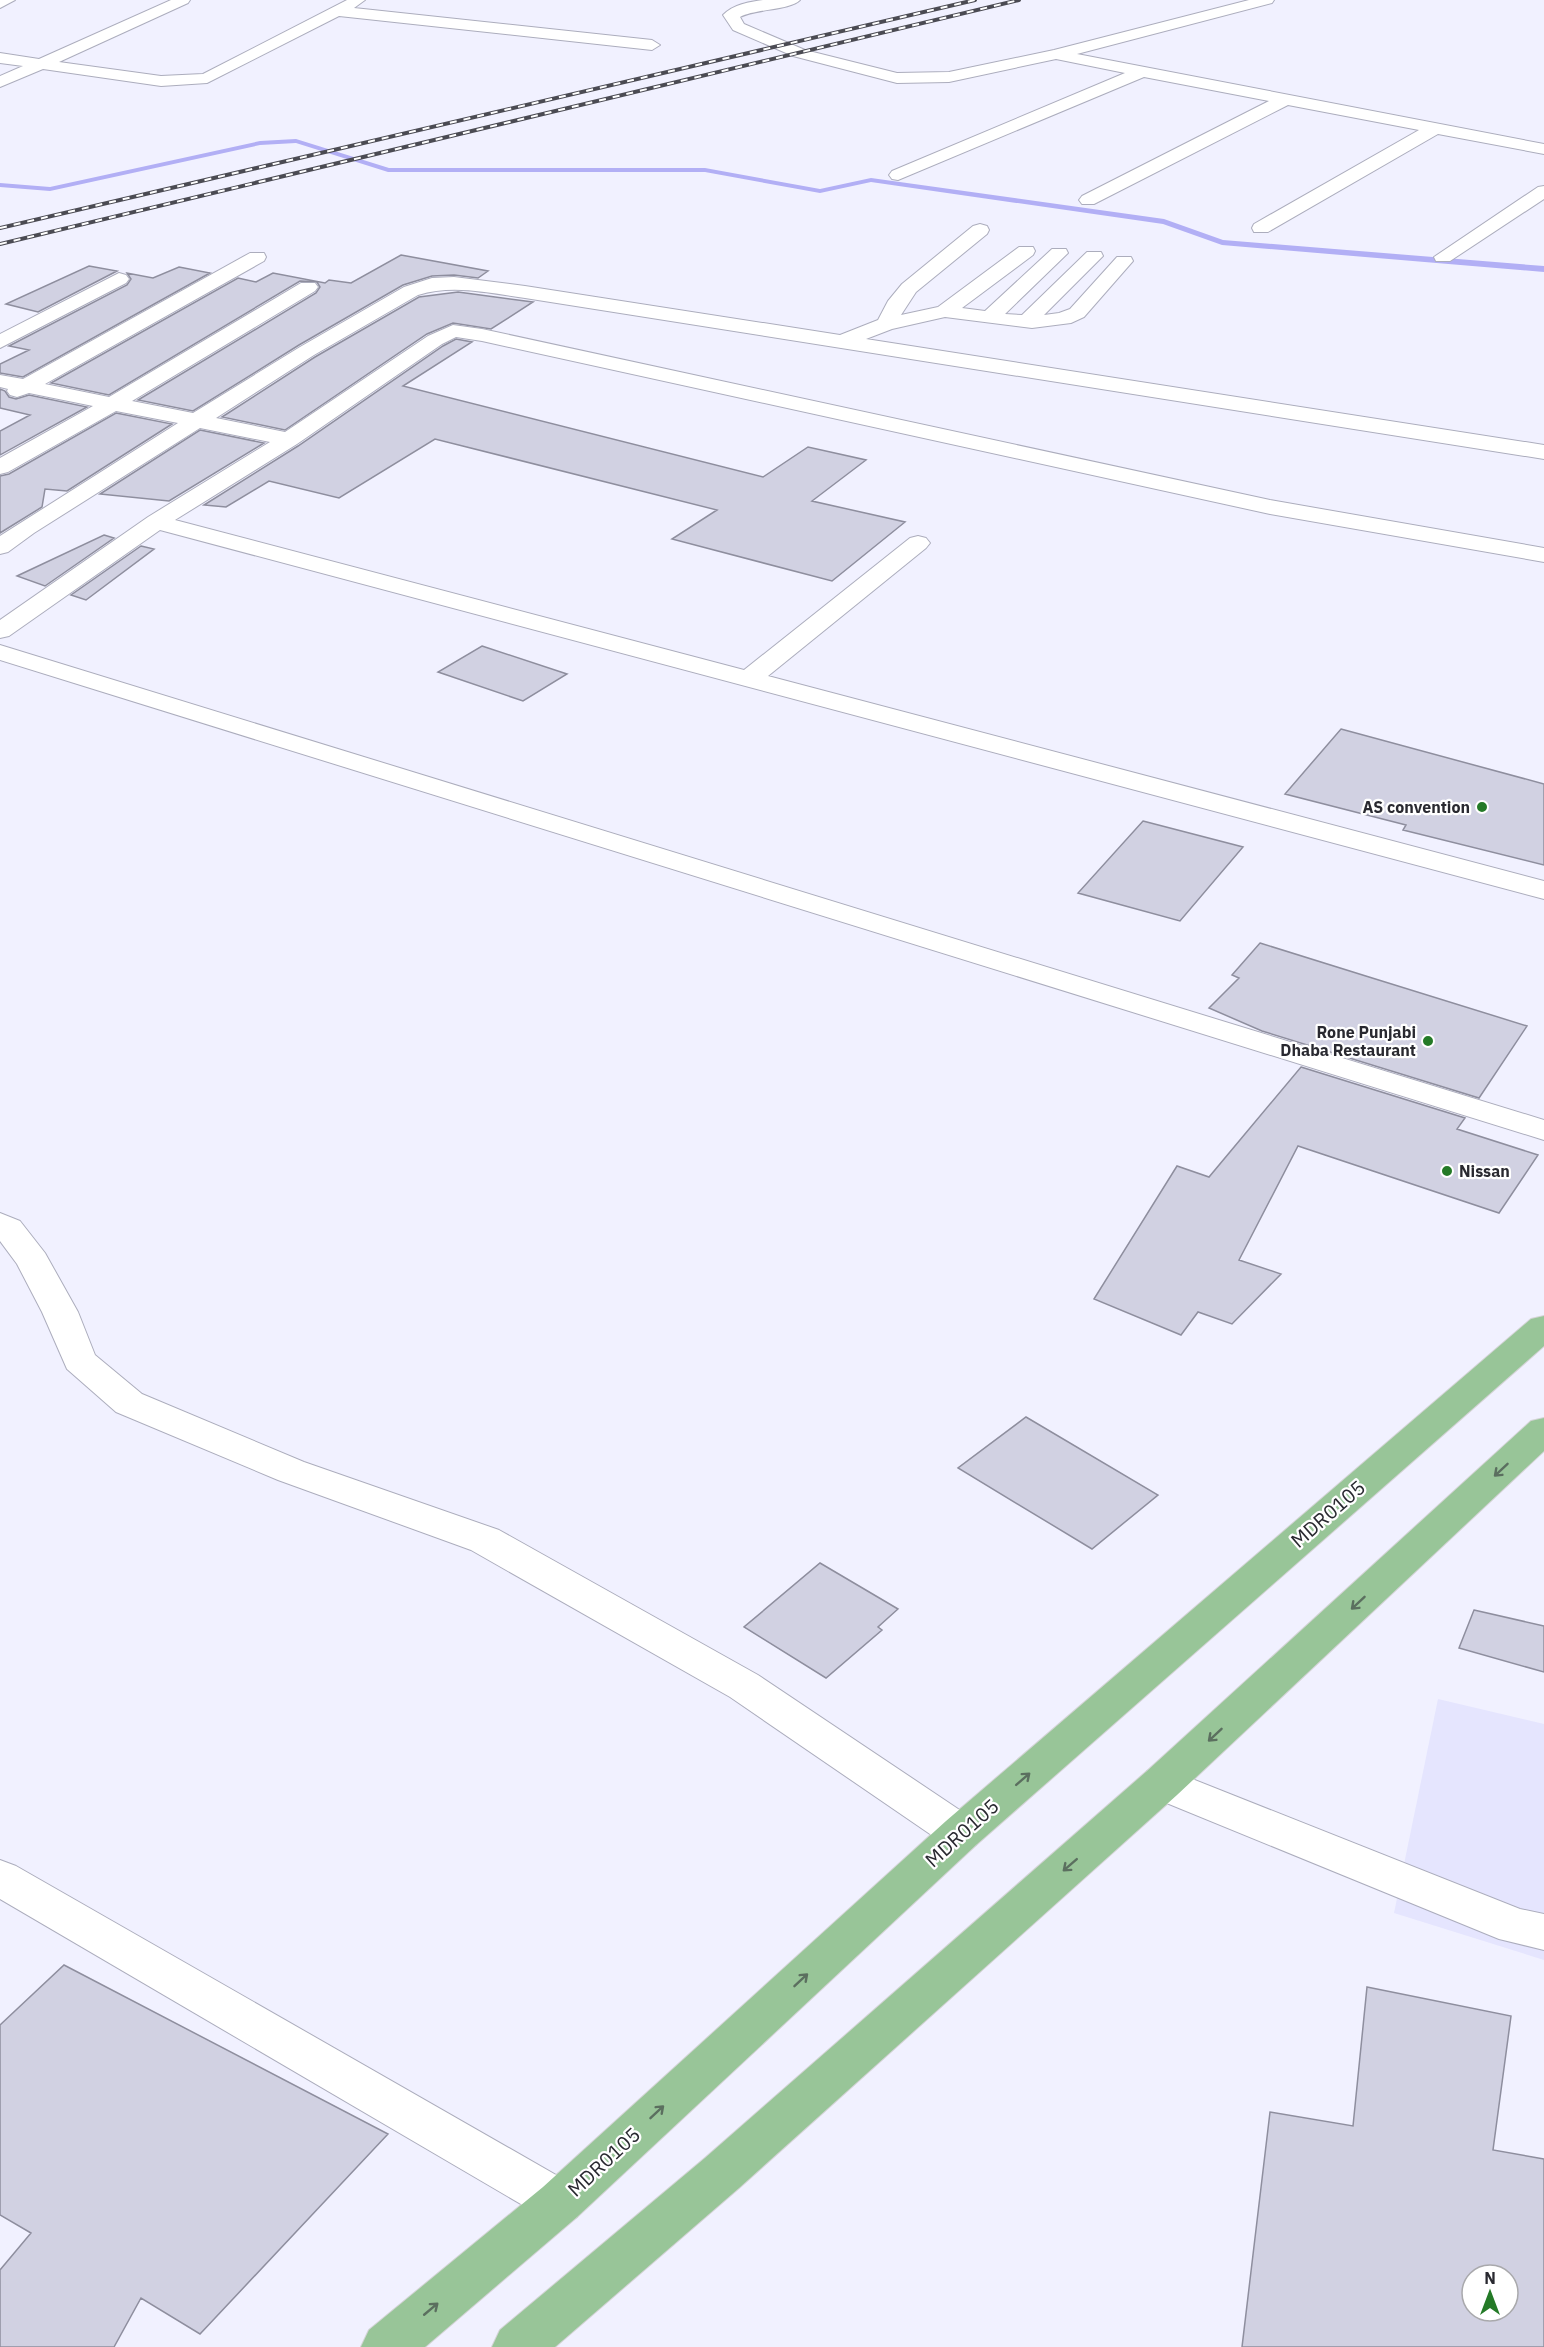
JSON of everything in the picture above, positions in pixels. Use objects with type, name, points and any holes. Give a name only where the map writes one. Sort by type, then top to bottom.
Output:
[{"type":"main road","name":"MDR0105","points":[[387,2347],[560,2202],[961,1833],[1544,1328]]},
{"type":"main road","points":[[518,2347],[722,2173],[1162,1783],[1544,1430]]},
{"type":"street","points":[[0,4],[9,0]]},
{"type":"street","points":[[0,82],[183,0]]},
{"type":"street","points":[[0,58],[160,81],[207,78],[358,0]]},
{"type":"street","points":[[793,0],[747,7],[731,15],[738,27],[781,46],[897,78],[949,77],[1055,55],[1267,0]]},
{"type":"street","points":[[337,11],[652,45]]},
{"type":"street","points":[[1055,55],[1544,149]]},
{"type":"street","points":[[898,175],[1141,72]]},
{"type":"street","points":[[1088,200],[1286,99]]},
{"type":"street","points":[[1261,228],[1436,128]]},
{"type":"street","points":[[1443,257],[1544,191]]},
{"type":"street","points":[[886,324],[898,301],[909,288],[980,230]]},
{"type":"street","points":[[945,311],[1026,251]]},
{"type":"street","points":[[991,316],[1059,253]]},
{"type":"street","points":[[1027,321],[1094,256]]},
{"type":"street","points":[[0,400],[257,257]]},
{"type":"street","points":[[842,342],[886,324],[945,311],[1027,321],[1068,319],[1077,313],[1124,261]]},
{"type":"street","points":[[0,342],[119,279]]},
{"type":"street","points":[[0,547],[26,528],[307,351],[411,291],[432,284],[453,283],[525,292],[1544,452]]},
{"type":"street","points":[[0,467],[112,404],[308,287]]},
{"type":"street","points":[[0,631],[156,522],[289,440],[435,340],[453,332],[465,332],[1270,507],[1544,555]]},
{"type":"street","points":[[0,381],[289,440]]},
{"type":"street","points":[[0,522],[26,528]]},
{"type":"street","points":[[156,522],[1544,890]]},
{"type":"street","points":[[748,680],[918,543]]},
{"type":"street","points":[[0,652],[1544,1130]]},
{"type":"street","points":[[0,1223],[8,1228],[33,1261],[60,1312],[80,1361],[129,1403],[291,1471],[485,1540],[744,1686],[961,1833]]},
{"type":"street","points":[[1162,1783],[1515,1926],[1544,1932]]},
{"type":"street","points":[[0,1878],[560,2202]]},
{"type":"shaded area","points":[[1438,1699],[1544,1724],[1544,1960],[1394,1913]]},
{"type":"building","points":[[401,255],[488,271],[478,278],[454,275],[432,276],[403,285],[299,345],[193,411],[138,400],[316,293],[320,287],[317,282],[300,281],[109,395],[51,383],[238,278],[256,282],[273,273],[325,283],[329,280],[351,283]]},
{"type":"building","points":[[89,266],[117,271],[38,312],[6,304]]},
{"type":"building","points":[[179,267],[210,273],[23,377],[0,373],[0,364],[29,350],[9,346],[127,285],[131,279],[127,273],[153,278]]},
{"type":"building","points":[[458,292],[533,302],[491,329],[453,323],[427,334],[285,430],[222,417],[315,357],[419,297]]},
{"type":"building","points":[[456,339],[472,342],[403,386],[763,477],[808,447],[866,460],[812,501],[905,522],[832,581],[672,539],[717,510],[435,439],[339,498],[269,481],[226,507],[204,505],[298,446]]},
{"type":"building","points":[[0,389],[5,391],[9,397],[16,399],[29,395],[87,407],[0,455],[0,431],[30,415],[0,408]]},
{"type":"building","points":[[116,413],[172,424],[67,491],[45,489],[42,507],[0,533],[0,476],[9,474]]},
{"type":"building","points":[[200,430],[264,443],[169,501],[100,494]]},
{"type":"building","points":[[104,535],[114,538],[45,586],[17,576]]},
{"type":"building","points":[[141,546],[154,549],[86,600],[71,595]]},
{"type":"building","points":[[482,646],[567,674],[523,701],[438,672]]},
{"type":"building","points":[[1341,729],[1544,784],[1544,865],[1403,830],[1406,825],[1285,794]]},
{"type":"building","points":[[1143,821],[1243,847],[1180,921],[1078,893]]},
{"type":"building","points":[[1260,943],[1527,1026],[1479,1098],[1262,1031],[1209,1008],[1239,978],[1232,975]]},
{"type":"building","points":[[1301,1067],[1465,1118],[1457,1129],[1538,1155],[1499,1213],[1298,1146],[1239,1260],[1281,1274],[1232,1324],[1198,1312],[1181,1335],[1094,1299],[1177,1166],[1209,1177]]},
{"type":"building","points":[[1026,1417],[1158,1495],[1092,1549],[958,1468]]},
{"type":"building","points":[[820,1563],[898,1609],[878,1627],[882,1630],[826,1678],[744,1627]]},
{"type":"building","points":[[1474,1610],[1544,1626],[1544,1672],[1459,1648]]},
{"type":"building","points":[[64,1965],[388,2134],[200,2334],[141,2298],[114,2347],[0,2347],[0,2270],[31,2233],[0,2215],[0,2025]]},
{"type":"building","points":[[1367,1987],[1511,2016],[1493,2150],[1544,2159],[1544,2347],[1242,2347],[1270,2112],[1353,2126]]},
{"type":"waterway","points":[[0,185],[50,189],[260,143],[296,141],[388,170],[705,170],[820,191],[871,180],[1164,222],[1222,242],[1544,269]]},
{"type":"railway","points":[[0,228],[975,0]]},
{"type":"railway","points":[[0,244],[1019,0]]},
{"type":"place","name":"AS convention","points":[[1482,807]]},
{"type":"place","name":"Rone Punjabi Dhaba Restaurant","points":[[1428,1041]]},
{"type":"place","name":"Nissan","points":[[1447,1171]]}]
